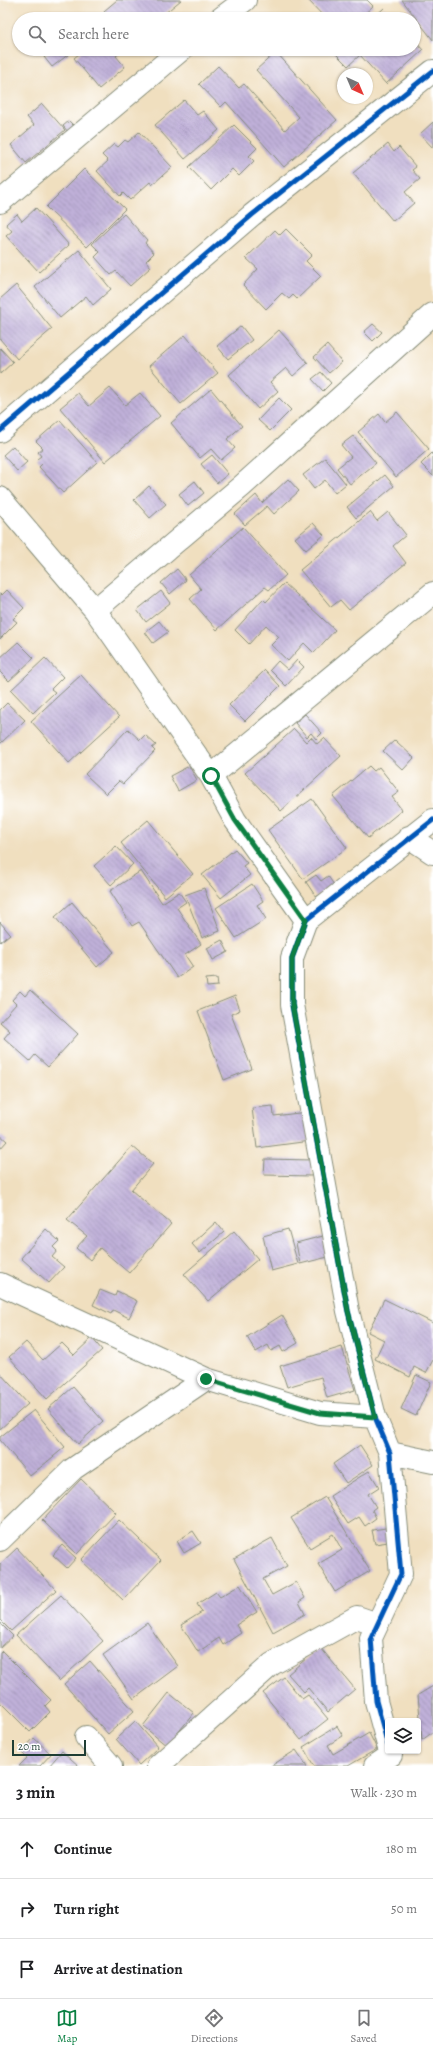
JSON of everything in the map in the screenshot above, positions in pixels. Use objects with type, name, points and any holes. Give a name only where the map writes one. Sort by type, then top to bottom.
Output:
[{"type":"street","points":[[229,12],[245,0]]},
{"type":"street","points":[[0,202],[174,56]]},
{"type":"street","points":[[0,431],[252,215],[433,71]]},
{"type":"street","points":[[95,610],[242,486],[433,314]]},
{"type":"street","points":[[4,511],[95,610],[211,776],[235,820],[306,920]]},
{"type":"street","points":[[211,776],[433,592]]},
{"type":"street","points":[[387,1756],[376,1701],[371,1638],[401,1574],[390,1453],[375,1417],[348,1311],[292,1004],[292,958],[306,920],[433,820]]},
{"type":"street","points":[[409,838],[433,853]]},
{"type":"street","points":[[0,1284],[206,1379],[320,1413],[375,1417]]},
{"type":"street","points":[[0,1540],[73,1469],[206,1379]]},
{"type":"street","points":[[390,1453],[433,1462]]},
{"type":"street","points":[[158,1766],[272,1664],[357,1617],[377,1624]]},
{"type":"street","points":[[86,1737],[112,1766]]},
{"type":"building","points":[[117,0],[181,0],[166,12],[104,11]]},
{"type":"building","points":[[308,0],[367,0],[373,6],[367,12],[319,12]]},
{"type":"building","points":[[402,0],[433,0],[433,40],[421,25],[421,12],[411,12]]},
{"type":"building","points":[[384,8],[388,12],[380,12]]},
{"type":"building","points":[[45,56],[66,56],[52,67],[44,57]]},
{"type":"building","points":[[76,56],[116,56],[125,67],[99,89],[74,58]]},
{"type":"building","points":[[272,56],[280,56],[337,120],[284,167],[226,102],[221,107],[199,84],[218,66],[239,88],[244,84],[285,130],[299,117],[256,70]]},
{"type":"building","points":[[338,56],[359,56],[348,66]]},
{"type":"building","points":[[361,56],[416,56],[386,84]]},
{"type":"building","points":[[184,100],[197,115],[203,111],[219,130],[185,159],[155,125]]},
{"type":"building","points":[[42,104],[65,130],[26,163],[11,145],[34,125],[27,117]]},
{"type":"building","points":[[69,121],[75,127],[69,133],[63,126]]},
{"type":"building","points":[[433,122],[433,148],[420,134]]},
{"type":"building","points":[[234,125],[257,148],[249,156],[254,161],[239,176],[232,169],[211,190],[189,167]]},
{"type":"building","points":[[139,132],[172,167],[152,185],[150,182],[130,200],[123,193],[120,196],[97,171],[108,161],[102,155],[114,144],[118,147],[125,140],[128,142]]},
{"type":"building","points":[[388,144],[394,152],[399,147],[416,167],[412,170],[420,179],[405,192],[414,203],[393,221],[353,173]]},
{"type":"building","points":[[84,169],[125,209],[87,247],[46,207]]},
{"type":"building","points":[[36,208],[69,245],[39,272],[6,236],[12,231],[6,224],[17,214],[22,221]]},
{"type":"building","points":[[124,214],[147,240],[145,243],[154,253],[146,261],[151,267],[130,286],[116,271],[111,275],[95,257],[100,252],[92,244]]},
{"type":"building","points":[[286,229],[312,255],[306,261],[321,276],[297,299],[293,295],[289,299],[282,293],[266,309],[243,285],[258,269],[246,258],[275,230],[280,235]]},
{"type":"building","points":[[79,250],[111,289],[93,305],[86,296],[60,318],[35,287]]},
{"type":"building","points":[[16,285],[52,329],[17,359],[0,339],[0,299]]},
{"type":"building","points":[[373,324],[382,332],[373,341],[364,332]]},
{"type":"building","points":[[241,326],[252,340],[228,359],[217,346]]},
{"type":"building","points":[[279,330],[308,363],[293,376],[286,368],[270,382],[278,391],[258,409],[229,375]]},
{"type":"building","points":[[185,335],[218,373],[181,404],[149,366]]},
{"type":"building","points":[[327,345],[342,362],[329,373],[314,357]]},
{"type":"building","points":[[0,348],[13,362],[0,374]]},
{"type":"building","points":[[321,372],[331,383],[323,391],[312,379]]},
{"type":"building","points":[[110,388],[125,405],[140,393],[160,416],[105,462],[60,408],[78,393],[89,406]]},
{"type":"building","points":[[211,389],[242,426],[227,439],[235,448],[221,460],[211,449],[200,458],[171,423]]},
{"type":"building","points":[[279,398],[291,410],[270,431],[258,420]]},
{"type":"building","points":[[397,412],[429,449],[396,477],[358,432],[379,414],[385,422]]},
{"type":"building","points":[[60,420],[97,462],[63,493],[39,467],[42,464],[37,459],[41,456],[38,452],[43,448],[36,441]]},
{"type":"building","points":[[353,436],[376,463],[350,484],[337,468],[351,457],[341,445]]},
{"type":"building","points":[[13,446],[27,462],[17,471],[3,455]]},
{"type":"building","points":[[433,452],[433,476],[421,464]]},
{"type":"building","points":[[212,455],[228,474],[217,483],[201,464]]},
{"type":"building","points":[[325,458],[346,484],[335,493],[325,480],[314,489],[303,475]]},
{"type":"building","points":[[385,475],[394,486],[356,518],[347,507]]},
{"type":"building","points":[[288,479],[299,491],[274,514],[267,506],[245,525],[235,514],[256,495],[262,503]]},
{"type":"building","points":[[195,481],[204,493],[188,506],[179,494]]},
{"type":"building","points":[[149,486],[166,504],[150,518],[134,500]]},
{"type":"building","points":[[370,512],[377,521],[388,512],[406,535],[393,546],[406,563],[349,610],[340,600],[331,607],[300,570]]},
{"type":"building","points":[[313,523],[324,535],[306,550],[295,538]]},
{"type":"building","points":[[243,527],[286,575],[269,590],[265,587],[217,630],[190,599],[201,589],[189,575]]},
{"type":"building","points":[[177,569],[186,580],[170,594],[161,583]]},
{"type":"building","points":[[284,583],[335,630],[314,653],[304,643],[288,661],[271,645],[279,637],[266,625],[249,644],[235,630],[263,599],[266,602]]},
{"type":"building","points":[[7,590],[24,608],[13,619],[17,622],[0,639],[0,593],[2,595]]},
{"type":"building","points":[[161,591],[170,603],[146,622],[137,610]]},
{"type":"building","points":[[159,621],[168,632],[153,643],[145,632]]},
{"type":"building","points":[[18,642],[34,658],[9,681],[0,672],[0,658]]},
{"type":"building","points":[[45,658],[63,677],[51,689],[55,692],[33,713],[11,690]]},
{"type":"building","points":[[297,660],[304,667],[286,686],[270,670],[278,661],[288,670]]},
{"type":"building","points":[[265,670],[280,686],[245,721],[229,705]]},
{"type":"building","points":[[81,675],[119,717],[69,763],[31,721]]},
{"type":"building","points":[[7,703],[25,720],[0,744],[0,710]]},
{"type":"building","points":[[305,714],[322,733],[316,739],[311,733],[307,737],[295,723]]},
{"type":"building","points":[[128,729],[140,740],[145,735],[156,745],[152,748],[155,751],[123,784],[119,781],[106,794],[85,774]]},
{"type":"building","points":[[294,729],[306,742],[311,737],[317,744],[324,738],[341,756],[281,811],[245,773]]},
{"type":"building","points":[[395,740],[414,758],[403,770],[383,751]]},
{"type":"building","points":[[189,766],[197,780],[178,791],[170,776]]},
{"type":"building","points":[[369,766],[374,771],[379,767],[399,792],[392,797],[402,810],[368,838],[333,796]]},
{"type":"building","points":[[312,799],[347,848],[303,879],[268,830]]},
{"type":"building","points":[[148,820],[193,874],[165,897],[121,843]]},
{"type":"building","points":[[116,846],[133,864],[111,885],[94,866]]},
{"type":"building","points":[[235,849],[247,863],[243,866],[250,875],[221,898],[202,875]]},
{"type":"building","points":[[141,871],[162,903],[179,892],[186,902],[177,908],[201,944],[185,955],[193,967],[177,978],[139,922],[132,926],[110,891]]},
{"type":"building","points":[[316,875],[321,881],[328,876],[334,885],[316,897],[306,882]]},
{"type":"building","points":[[252,884],[263,901],[257,905],[266,919],[236,938],[216,908]]},
{"type":"building","points":[[204,888],[220,931],[202,938],[185,895]]},
{"type":"building","points":[[72,902],[114,952],[97,967],[55,917]]},
{"type":"building","points":[[0,922],[10,934],[0,942]]},
{"type":"building","points":[[222,940],[228,952],[213,960],[207,948]]},
{"type":"building","points":[[217,978],[218,986],[207,987],[206,979]]},
{"type":"building","points":[[30,990],[78,1034],[48,1067],[35,1055],[30,1061],[4,1038],[10,1031],[0,1022],[16,1004],[12,1000],[20,991],[25,996]]},
{"type":"building","points":[[235,996],[240,1010],[231,1014],[252,1069],[224,1080],[198,1011]]},
{"type":"building","points":[[273,1106],[274,1116],[307,1112],[310,1141],[257,1148],[252,1108]]},
{"type":"building","points":[[0,1135],[7,1141],[0,1149]]},
{"type":"building","points":[[132,1146],[153,1164],[131,1190],[171,1224],[129,1273],[100,1248],[90,1260],[76,1248],[87,1236],[67,1220]]},
{"type":"building","points":[[265,1159],[312,1160],[312,1176],[264,1175]]},
{"type":"building","points":[[216,1222],[224,1232],[200,1253],[192,1244]]},
{"type":"building","points":[[46,1229],[59,1241],[53,1247],[57,1251],[52,1257],[64,1267],[49,1283],[21,1258]]},
{"type":"building","points":[[288,1229],[298,1264],[271,1271],[263,1236]]},
{"type":"building","points":[[234,1231],[258,1259],[208,1301],[184,1274]]},
{"type":"building","points":[[323,1236],[328,1257],[300,1264],[296,1243]]},
{"type":"building","points":[[100,1290],[115,1296],[117,1291],[137,1301],[129,1318],[113,1310],[111,1314],[93,1305]]},
{"type":"building","points":[[384,1299],[433,1323],[433,1360],[426,1373],[414,1367],[410,1377],[375,1359],[384,1340],[368,1332]]},
{"type":"building","points":[[282,1315],[298,1343],[283,1352],[280,1346],[271,1351],[268,1345],[256,1352],[247,1337]]},
{"type":"building","points":[[92,1338],[102,1350],[47,1399],[9,1357],[26,1342],[43,1360],[62,1343],[74,1355]]},
{"type":"building","points":[[342,1347],[355,1390],[327,1398],[321,1377],[287,1387],[280,1366]]},
{"type":"building","points":[[0,1373],[28,1404],[0,1429]]},
{"type":"building","points":[[416,1375],[431,1382],[416,1416],[401,1409]]},
{"type":"building","points":[[73,1387],[103,1421],[78,1444],[48,1409]]},
{"type":"building","points":[[34,1410],[65,1447],[30,1476],[0,1440],[0,1437]]},
{"type":"building","points":[[360,1445],[373,1465],[346,1483],[333,1464]]},
{"type":"building","points":[[369,1471],[379,1487],[368,1494],[376,1507],[372,1510],[376,1518],[365,1526],[359,1517],[348,1524],[330,1496]]},
{"type":"building","points":[[81,1479],[116,1513],[77,1554],[42,1520]]},
{"type":"building","points":[[325,1497],[370,1571],[335,1592],[318,1564],[342,1550],[333,1534],[310,1548],[291,1518]]},
{"type":"building","points":[[119,1520],[161,1560],[123,1600],[81,1560]]},
{"type":"building","points":[[386,1528],[388,1542],[375,1544],[372,1530]]},
{"type":"building","points":[[193,1531],[201,1543],[184,1553],[177,1541]]},
{"type":"building","points":[[272,1538],[287,1566],[263,1579],[272,1595],[296,1582],[305,1598],[299,1602],[305,1614],[273,1632],[234,1559]]},
{"type":"building","points":[[62,1545],[76,1558],[67,1568],[53,1555]]},
{"type":"building","points":[[17,1548],[56,1590],[11,1631],[0,1620],[0,1564]]},
{"type":"building","points":[[240,1585],[257,1612],[236,1625],[241,1633],[223,1645],[219,1638],[198,1652],[181,1625],[202,1612],[197,1604],[216,1592],[220,1597]]},
{"type":"building","points":[[61,1595],[103,1641],[59,1681],[16,1635]]},
{"type":"building","points":[[0,1623],[13,1636],[0,1648]]},
{"type":"building","points":[[147,1623],[178,1666],[134,1699],[103,1655]]},
{"type":"building","points":[[320,1647],[355,1689],[328,1712],[308,1688],[304,1692],[288,1674]]},
{"type":"building","points":[[2,1651],[51,1700],[45,1706],[50,1712],[30,1732],[0,1702],[0,1653]]},
{"type":"building","points":[[90,1661],[134,1711],[108,1734],[64,1684]]},
{"type":"building","points":[[284,1677],[302,1699],[308,1695],[328,1719],[301,1740],[263,1693]]},
{"type":"building","points":[[433,1686],[433,1732],[422,1740],[421,1718],[418,1695]]},
{"type":"building","points":[[169,1693],[194,1713],[167,1746],[143,1726]]},
{"type":"building","points":[[135,1721],[158,1747],[139,1765],[116,1739]]},
{"type":"building","points":[[337,1726],[343,1736],[328,1745],[333,1754],[369,1733],[377,1749],[348,1766],[314,1766],[303,1747]]},
{"type":"building","points":[[34,1738],[51,1754],[40,1766],[19,1766],[27,1758],[21,1752]]},
{"type":"building","points":[[296,1750],[307,1766],[271,1766]]},
{"type":"building","points":[[62,1751],[79,1766],[49,1766]]},
{"type":"cycle path","points":[[0,431],[252,215],[433,71]]},
{"type":"cycle path","points":[[385,1734],[376,1701],[371,1638],[401,1574],[390,1453],[375,1417],[348,1311],[292,1005],[292,958],[306,920],[433,820]]},
{"type":"route","points":[[206,1379],[320,1413],[375,1417],[348,1311],[292,1004],[292,958],[306,920],[235,820],[211,776]]}]
